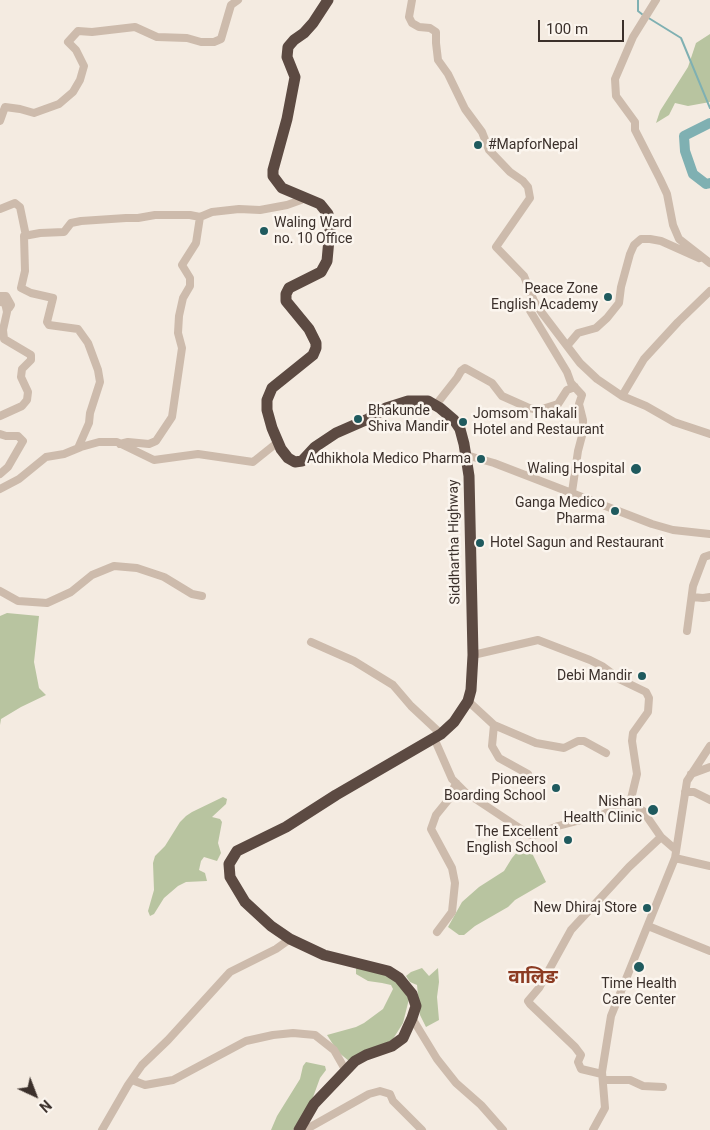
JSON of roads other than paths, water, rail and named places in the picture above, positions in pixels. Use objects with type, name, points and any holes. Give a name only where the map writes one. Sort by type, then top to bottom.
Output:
[{"type":"highway","name":"Siddhartha Highway","points":[[299,1130],[314,1104],[355,1061],[392,1046],[403,1038],[416,1006],[412,994],[399,978],[388,971],[324,955],[290,939],[271,926],[246,902],[230,877],[229,864],[237,851],[286,827],[336,795],[438,736],[454,722],[468,701],[471,690],[473,655],[469,476],[460,429],[454,420],[428,402],[408,401],[386,408],[360,423],[336,433],[315,447],[302,461],[295,462],[288,458],[278,442],[267,410],[272,388],[313,354],[316,343],[309,329],[286,301],[286,294],[289,288],[321,272],[327,261],[330,228],[328,214],[320,204],[282,188],[273,176],[273,170],[287,118],[294,77],[287,57],[288,47],[313,23],[328,0]]},
{"type":"street","points":[[0,121],[5,107],[34,113],[59,104],[73,92],[80,80],[84,66],[76,50],[68,42],[78,31],[92,32],[136,27],[158,38],[187,38],[200,42],[214,42],[221,39],[231,5],[238,0]]},
{"type":"street","points":[[412,0],[409,17],[419,27],[430,28],[436,32],[438,60],[448,74],[465,109],[482,132],[489,150],[510,172],[524,181],[528,188],[530,198],[496,247],[524,276],[534,301],[580,363],[596,379],[622,396],[646,406],[674,422],[710,434]]},
{"type":"street","points":[[656,0],[633,37],[615,79],[616,96],[635,122],[635,130],[667,194],[672,225],[679,239],[708,262]]},
{"type":"street","points":[[26,236],[40,233],[64,232],[71,223],[81,221],[138,218],[154,215],[190,215],[200,217],[212,212],[239,209],[260,210],[287,205],[303,198]]},
{"type":"street","points":[[0,209],[15,203],[20,207],[26,236],[24,236],[25,271],[21,288],[31,293],[53,298],[47,322],[49,325],[78,329],[88,342],[98,370],[100,382],[90,413],[89,423],[78,448]]},
{"type":"street","points":[[120,444],[128,442],[149,444],[156,441],[172,417],[182,348],[178,333],[179,316],[184,298],[190,286],[190,278],[182,265],[196,243],[200,217]]},
{"type":"street","points":[[567,346],[578,334],[596,328],[619,303],[621,287],[630,254],[634,245],[641,240],[662,241],[708,262]]},
{"type":"street","points":[[622,396],[644,360],[678,322],[710,291]]},
{"type":"street","points":[[0,296],[6,296],[11,305],[7,312],[3,330],[4,339],[31,355],[31,360],[22,369],[21,377],[28,392],[27,400],[22,406],[0,416]]},
{"type":"street","points":[[534,301],[529,309],[575,388],[582,395],[579,404],[583,420],[583,432],[572,492]]},
{"type":"street","points":[[0,302],[5,303],[7,312]]},
{"type":"street","points":[[436,406],[457,378],[460,370],[465,368],[492,383],[502,396],[539,410],[558,404],[567,390],[575,388]]},
{"type":"street","points":[[0,434],[18,436],[23,441],[8,467],[0,474]]},
{"type":"street","points":[[0,489],[19,480],[46,457],[64,454],[98,442],[117,442],[154,460],[198,454],[252,462],[278,442]]},
{"type":"street","points":[[466,455],[494,463],[652,524],[673,530],[710,534]]},
{"type":"street","points":[[686,631],[693,586],[704,557],[710,555]]},
{"type":"street","points":[[0,591],[18,601],[47,603],[70,592],[92,575],[114,566],[137,568],[164,576],[192,594],[202,596]]},
{"type":"street","points":[[692,597],[710,597]]},
{"type":"street","points":[[473,655],[533,641],[542,641],[590,660],[621,680],[646,692],[649,698],[648,712],[634,733],[632,741],[637,774],[630,803]]},
{"type":"street","points":[[311,642],[354,660],[393,685],[438,736],[452,779],[465,792],[533,836],[558,826],[604,814],[621,805],[630,803],[642,811],[676,854],[710,866]]},
{"type":"street","points":[[468,701],[494,725],[536,743],[564,748],[578,741],[584,741],[606,753]]},
{"type":"street","points":[[494,725],[492,746],[499,758],[528,774]]},
{"type":"street","points":[[593,1130],[605,1108],[603,1059],[611,1016],[676,854],[687,781],[710,746]]},
{"type":"street","points":[[690,774],[710,767]]},
{"type":"street","points":[[437,932],[452,912],[456,883],[452,868],[431,828],[436,816],[449,799],[456,783]]},
{"type":"street","points":[[685,792],[694,792],[710,800]]},
{"type":"street","points":[[661,837],[623,873],[571,930],[538,988],[528,1001],[575,1047],[581,1055],[578,1062],[581,1069],[603,1077],[630,1080],[643,1086],[663,1087]]},
{"type":"street","points":[[648,926],[710,951]]},
{"type":"street","points":[[102,1130],[142,1065],[168,1040],[230,972],[276,949],[290,939]]},
{"type":"street","points":[[412,1018],[437,1059],[456,1083],[481,1105],[503,1130]]},
{"type":"street","points":[[132,1080],[145,1084],[173,1080],[246,1041],[293,1033],[315,1035],[334,1050],[346,1071]]},
{"type":"street","points":[[305,1130],[369,1094],[380,1091],[390,1094],[393,1101],[422,1130]]},
{"type":"waterway","points":[[638,0],[638,11],[643,15]]},
{"type":"waterway","points":[[647,17],[681,38],[710,108]]},
{"type":"waterway","points":[[710,123],[684,136],[685,151],[693,174],[706,184],[710,183]]},
{"type":"place","name":"#MapforNepal","points":[[478,145]]},
{"type":"place","name":"Waling Ward no. 10 Office","points":[[264,231]]},
{"type":"place","name":"Peace Zone English Academy","points":[[608,297]]},
{"type":"place","name":"Bhakunde Shiva Mandir","points":[[358,419]]},
{"type":"place","name":"Jomsom Thakali Hotel and Restaurant","points":[[463,422]]},
{"type":"place","name":"Adhikhola Medico Pharma","points":[[481,459]]},
{"type":"place","name":"Waling Hospital","points":[[636,469]]},
{"type":"place","name":"Ganga Medico Pharma","points":[[615,511]]},
{"type":"place","name":"Hotel Sagun and Restaurant","points":[[480,543]]},
{"type":"place","name":"Debi Mandir","points":[[642,676]]},
{"type":"place","name":"Pioneers Boarding School","points":[[556,788]]},
{"type":"place","name":"Nishan Health Clinic","points":[[653,810]]},
{"type":"place","name":"The Excellent English School","points":[[568,840]]},
{"type":"place","name":"New Dhiraj Store","points":[[647,908]]},
{"type":"place","name":"Time Health Care Center","points":[[639,967]]},
{"type":"district","name":"वालिङ","points":[[533,978]]}]
